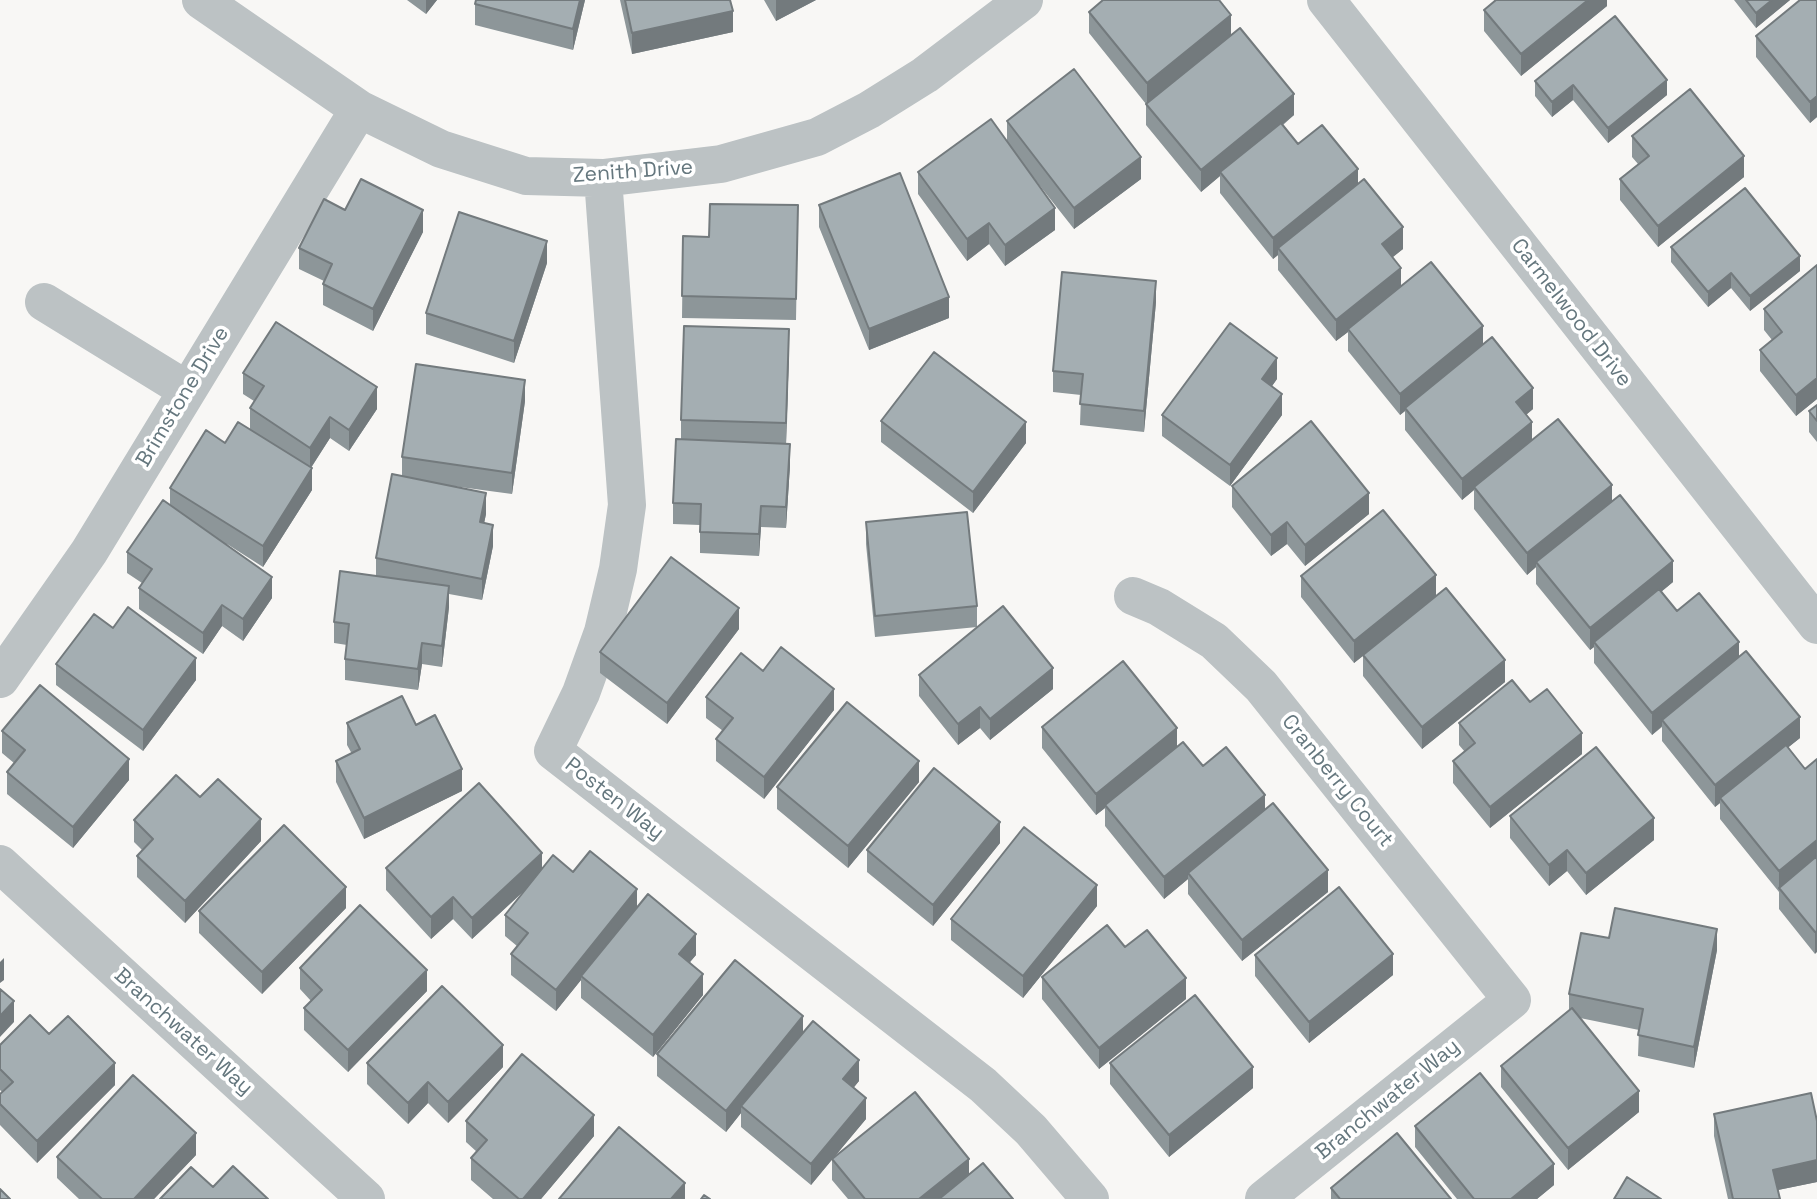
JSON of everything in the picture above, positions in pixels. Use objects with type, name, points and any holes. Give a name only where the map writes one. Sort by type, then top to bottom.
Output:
[{"type":"street","name":"Zenith Drive","points":[[201,0],[359,109],[441,149],[526,176],[603,178],[721,164],[817,137],[869,110],[925,75],[1024,0]]},
{"type":"street","name":"Carmelwood Drive","points":[[1326,0],[1817,625]]},
{"type":"street","name":"Brimstone Drive","points":[[0,679],[89,552],[359,109]]},
{"type":"street","name":"Posten Way","points":[[603,178],[627,505],[618,569],[603,632],[581,693],[553,751],[983,1085],[1031,1130],[1090,1199]]},
{"type":"street","points":[[44,303],[187,390]]},
{"type":"street","name":"Cranberry Court","points":[[1133,596],[1159,607],[1214,641],[1261,686],[1512,1000]]},
{"type":"street","name":"Branchwater Way","points":[[0,864],[366,1199]]},
{"type":"street","name":"Branchwater Way","points":[[1264,1199],[1512,1000]]},
{"type":"building","points":[[476,0],[580,0],[573,29],[475,4]]},
{"type":"building","points":[[625,0],[730,0],[733,11],[632,33]]},
{"type":"building","points":[[1103,0],[1219,0],[1231,15],[1147,83],[1089,12]]},
{"type":"building","points":[[1496,0],[1588,0],[1521,54],[1484,10]]},
{"type":"building","points":[[1746,0],[1772,0],[1756,13]]},
{"type":"building","points":[[1800,0],[1817,0],[1817,96],[1810,102],[1756,36]]},
{"type":"building","points":[[1615,16],[1667,80],[1608,128],[1573,85],[1552,102],[1535,81]]},
{"type":"building","points":[[1240,28],[1294,94],[1201,170],[1146,104]]},
{"type":"building","points":[[1074,69],[1141,157],[1074,208],[1007,121]]},
{"type":"building","points":[[1690,89],[1744,156],[1658,226],[1620,179],[1649,156],[1632,136]]},
{"type":"building","points":[[991,119],[1055,208],[1005,245],[989,223],[967,239],[918,172]]},
{"type":"building","points":[[1281,123],[1298,144],[1322,125],[1358,169],[1273,238],[1220,172]]},
{"type":"building","points":[[900,173],[949,297],[869,329],[819,205]]},
{"type":"building","points":[[361,179],[423,210],[373,309],[323,284],[332,264],[299,248],[324,199],[345,210]]},
{"type":"building","points":[[1364,179],[1403,227],[1382,244],[1401,268],[1336,320],[1278,248]]},
{"type":"building","points":[[1745,188],[1800,256],[1750,296],[1731,273],[1708,292],[1671,247]]},
{"type":"building","points":[[710,204],[798,205],[796,299],[682,296],[683,236],[709,237]]},
{"type":"building","points":[[459,212],[547,241],[514,341],[426,313]]},
{"type":"building","points":[[1431,262],[1483,326],[1400,394],[1348,329]]},
{"type":"building","points":[[1817,265],[1817,378],[1796,395],[1760,350],[1782,332],[1764,309]]},
{"type":"building","points":[[1062,272],[1156,281],[1144,411],[1080,404],[1083,374],[1053,371]]},
{"type":"building","points":[[276,322],[377,387],[349,430],[330,417],[310,448],[250,408],[264,386],[243,373]]},
{"type":"building","points":[[1230,323],[1277,358],[1262,379],[1282,394],[1230,465],[1162,415]]},
{"type":"building","points":[[684,326],[789,329],[786,423],[681,420]]},
{"type":"building","points":[[1492,337],[1533,388],[1516,402],[1532,422],[1462,479],[1405,408]]},
{"type":"building","points":[[934,352],[1026,422],[973,492],[881,421]]},
{"type":"building","points":[[416,364],[525,380],[512,473],[402,457]]},
{"type":"building","points":[[1817,405],[1817,421],[1809,411]]},
{"type":"building","points":[[1558,419],[1612,485],[1527,553],[1474,487]]},
{"type":"building","points":[[1311,421],[1369,493],[1305,545],[1287,522],[1271,535],[1232,486]]},
{"type":"building","points":[[238,422],[312,468],[263,546],[170,488],[206,430],[225,443]]},
{"type":"building","points":[[676,439],[790,444],[786,507],[761,506],[759,534],[700,532],[701,504],[673,503]]},
{"type":"building","points":[[392,474],[486,493],[480,522],[493,525],[482,579],[376,558]]},
{"type":"building","points":[[1620,495],[1673,561],[1590,628],[1536,562]]},
{"type":"building","points":[[163,500],[272,577],[243,619],[222,605],[203,633],[139,588],[152,569],[127,552]]},
{"type":"building","points":[[1383,510],[1436,575],[1354,641],[1301,576]]},
{"type":"building","points":[[967,512],[977,606],[875,616],[866,522]]},
{"type":"building","points":[[671,557],[739,608],[667,703],[600,652]]},
{"type":"building","points":[[340,571],[449,586],[442,646],[422,643],[418,669],[345,659],[349,624],[334,622]]},
{"type":"building","points":[[1446,588],[1505,660],[1422,727],[1363,655]]},
{"type":"building","points":[[1659,589],[1677,611],[1699,593],[1739,642],[1652,713],[1594,642]]},
{"type":"building","points":[[1003,606],[1053,668],[990,719],[980,707],[958,724],[919,675]]},
{"type":"building","points":[[128,607],[196,658],[143,730],[56,664],[94,614],[113,628]]},
{"type":"building","points":[[781,647],[834,689],[764,777],[716,739],[733,718],[706,697],[741,653],[763,671]]},
{"type":"building","points":[[1746,651],[1800,717],[1715,785],[1662,720]]},
{"type":"building","points":[[1123,661],[1177,728],[1096,794],[1042,727]]},
{"type":"building","points":[[1512,680],[1530,702],[1547,689],[1582,733],[1490,807],[1453,761],[1475,743],[1459,723]]},
{"type":"building","points":[[40,685],[129,759],[73,827],[7,772],[25,750],[2,731]]},
{"type":"building","points":[[402,696],[416,725],[435,715],[462,769],[364,818],[336,761],[360,749],[347,723]]},
{"type":"building","points":[[847,702],[919,761],[848,846],[777,787]]},
{"type":"building","points":[[1183,742],[1203,766],[1226,747],[1265,795],[1164,877],[1105,805]]},
{"type":"building","points":[[1786,745],[1805,769],[1817,759],[1817,840],[1779,871],[1720,798]]},
{"type":"building","points":[[1596,747],[1654,818],[1586,873],[1567,850],[1549,865],[1510,816]]},
{"type":"building","points":[[934,768],[1000,822],[933,905],[867,850]]},
{"type":"building","points":[[176,775],[200,797],[218,779],[261,819],[185,901],[137,856],[153,839],[134,820]]},
{"type":"building","points":[[479,783],[542,853],[472,918],[453,897],[431,917],[386,868]]},
{"type":"building","points":[[1273,803],[1328,870],[1242,940],[1188,873]]},
{"type":"building","points":[[284,825],[346,887],[262,972],[199,911]]},
{"type":"building","points":[[1024,827],[1097,885],[1023,976],[951,919]]},
{"type":"building","points":[[590,851],[637,889],[556,990],[511,954],[528,933],[505,915],[553,855],[573,872]]},
{"type":"building","points":[[1817,856],[1817,931],[1815,932],[1779,888]]},
{"type":"building","points":[[1339,887],[1393,954],[1309,1022],[1255,955]]},
{"type":"building","points":[[648,894],[696,934],[679,954],[703,974],[653,1035],[581,976]]},
{"type":"building","points":[[360,905],[427,970],[348,1050],[304,1008],[322,990],[300,968]]},
{"type":"building","points":[[1615,908],[1717,929],[1694,1047],[1638,1035],[1643,1009],[1569,994],[1581,933],[1609,938]]},
{"type":"building","points":[[1107,925],[1125,947],[1147,930],[1186,978],[1099,1048],[1042,977]]},
{"type":"building","points":[[735,960],[803,1016],[726,1111],[657,1054]]},
{"type":"building","points":[[442,986],[503,1045],[448,1102],[428,1082],[408,1103],[367,1063]]},
{"type":"building","points":[[0,989],[14,1001],[0,1016]]},
{"type":"building","points":[[1195,995],[1253,1067],[1169,1135],[1110,1063]]},
{"type":"building","points":[[1572,1008],[1639,1091],[1568,1148],[1501,1066]]},
{"type":"building","points":[[30,1015],[49,1034],[68,1016],[115,1063],[37,1141],[0,1104],[0,1094],[13,1082],[0,1069],[0,1045]]},
{"type":"building","points":[[813,1021],[859,1060],[843,1079],[866,1098],[811,1164],[741,1106]]},
{"type":"building","points":[[522,1054],[594,1115],[523,1199],[519,1199],[471,1158],[487,1140],[466,1121]]},
{"type":"building","points":[[1480,1073],[1554,1164],[1511,1199],[1474,1199],[1415,1126]]},
{"type":"building","points":[[133,1075],[196,1133],[134,1199],[102,1199],[57,1157]]},
{"type":"building","points":[[915,1092],[969,1159],[919,1199],[865,1199],[832,1159]]},
{"type":"building","points":[[1811,1093],[1817,1121],[1817,1160],[1773,1170],[1780,1199],[1733,1199],[1714,1114]]},
{"type":"building","points":[[619,1127],[685,1183],[671,1199],[559,1199]]},
{"type":"building","points":[[1397,1133],[1451,1199],[1340,1199],[1331,1188]]},
{"type":"building","points":[[983,1163],[1013,1199],[939,1199]]},
{"type":"building","points":[[233,1166],[268,1199],[160,1199],[191,1167],[213,1187]]},
{"type":"building","points":[[1627,1177],[1661,1199],[1614,1199]]},
{"type":"building","points":[[0,1189],[10,1199],[0,1199]]}]
